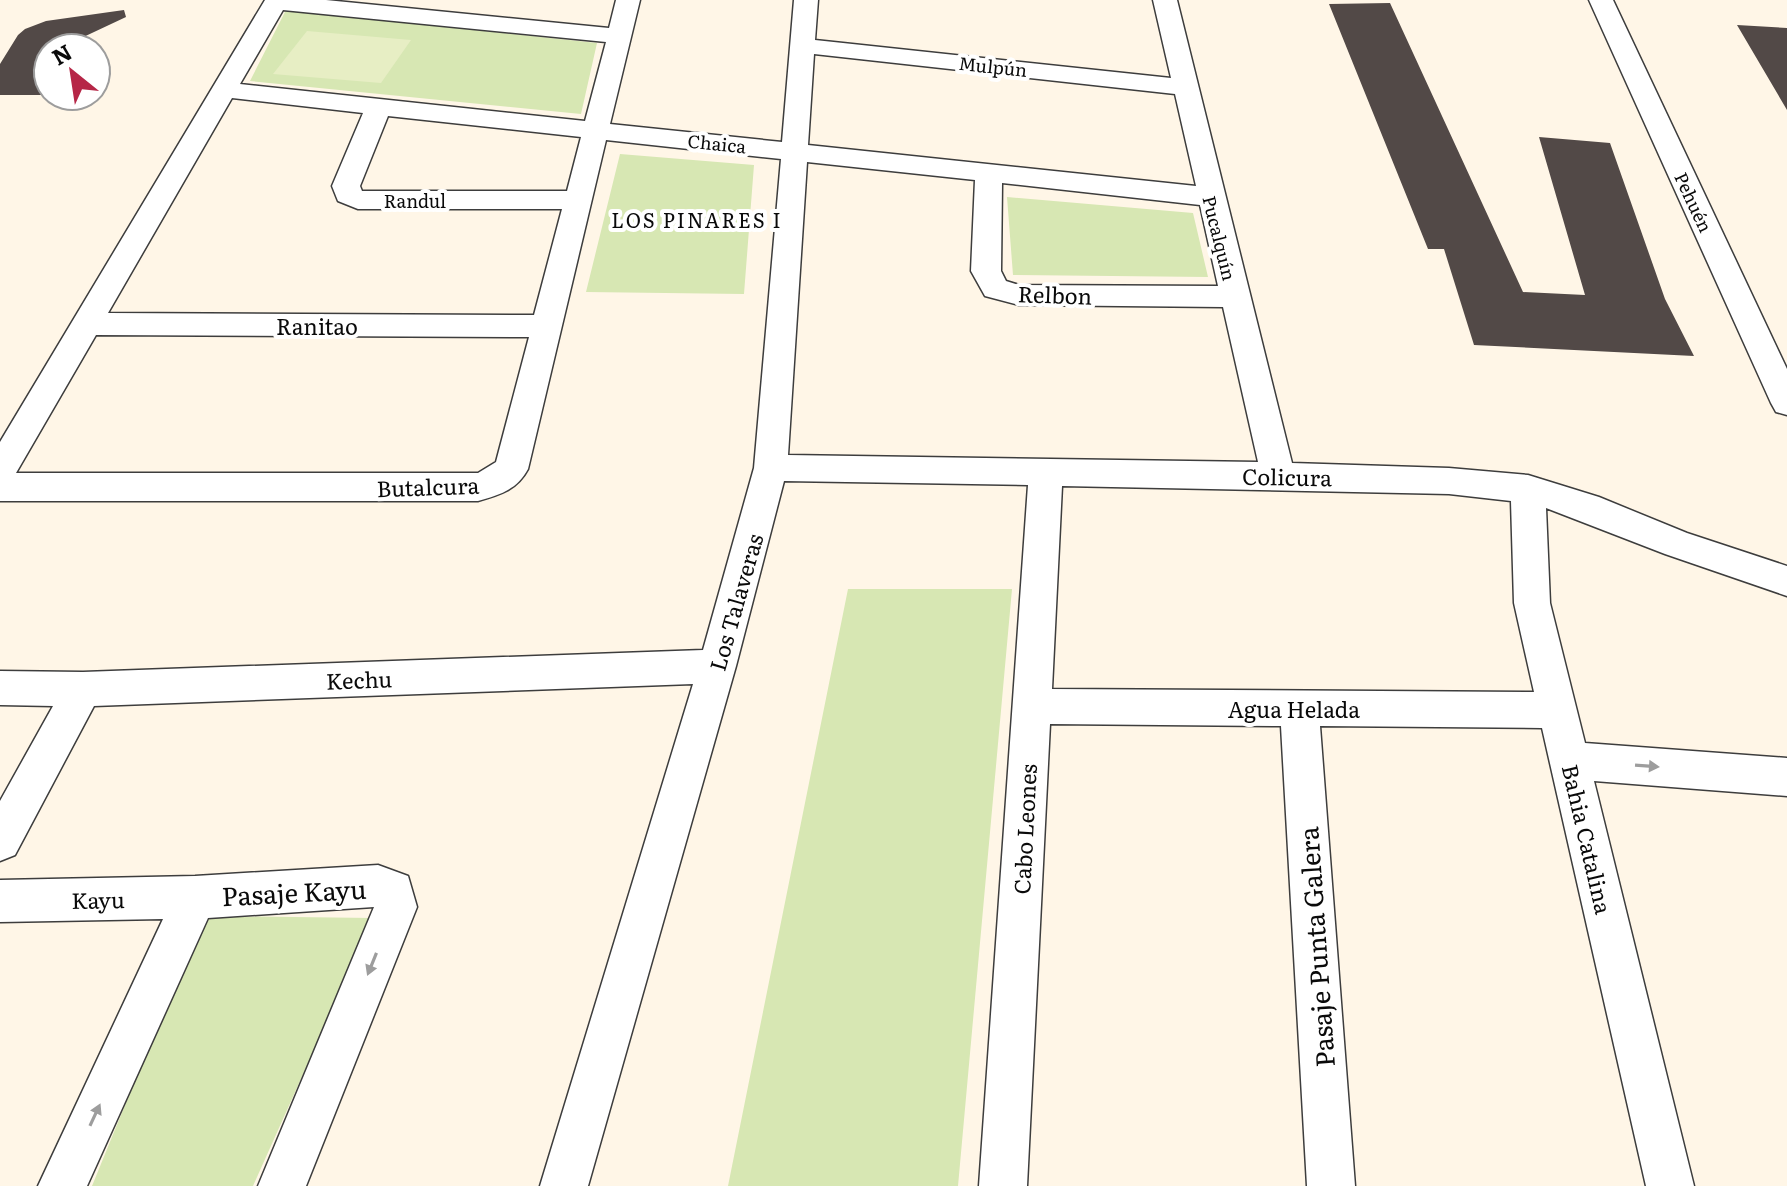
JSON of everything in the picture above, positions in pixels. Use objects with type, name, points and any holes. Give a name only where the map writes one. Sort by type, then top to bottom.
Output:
[{"type":"street","name":"Butalcura","points":[[0,487],[463,487],[496,482],[511,469],[628,0]]},
{"type":"street","name":"Los Talaveras","points":[[564,1186],[717,666],[771,468],[806,0]]},
{"type":"street","name":"Pucalquín","points":[[1165,0],[1278,476]]},
{"type":"street","name":"Pehuén","points":[[1601,0],[1787,403]]},
{"type":"street","points":[[0,471],[277,1],[619,36]]},
{"type":"street","name":"Mulpún","points":[[803,46],[1184,87]]},
{"type":"street","name":"Chaica","points":[[224,90],[1210,197]]},
{"type":"street","name":"Randul","points":[[379,106],[346,186],[348,195],[358,200],[578,200]]},
{"type":"street","name":"Relbon","points":[[989,173],[986,271],[995,289],[1019,295],[1235,297]]},
{"type":"street","name":"Ranitao","points":[[86,324],[547,326]]},
{"type":"street","name":"Colicura","points":[[771,468],[1278,476],[1449,481],[1528,489],[1587,507],[1677,544],[1787,581]]},
{"type":"street","name":"Cabo Leones","points":[[1003,1186],[1046,472]]},
{"type":"street","name":"Bahia Catalina","points":[[1528,489],[1532,603],[1670,1186]]},
{"type":"street","name":"Kechu","points":[[0,688],[83,689],[717,666]]},
{"type":"street","points":[[0,841],[83,689]]},
{"type":"street","name":"Agua Helada","points":[[1031,706],[1558,710]]},
{"type":"street","name":"Pasaje Punta Galera","points":[[1299,708],[1331,1186]]},
{"type":"street","points":[[1569,760],[1787,777]]},
{"type":"street","name":"Pasaje Kayu","points":[[62,1186],[195,897],[378,886],[393,891],[396,907],[282,1186]]},
{"type":"street","name":"Kayu","points":[[0,901],[195,897]]},
{"type":"green space","points":[[286,10],[597,43],[581,114],[250,81]]},
{"type":"green space","points":[[307,31],[411,40],[381,83],[273,74]]},
{"type":"green space","points":[[620,154],[754,165],[744,294],[586,292]]},
{"type":"green space","points":[[1007,197],[1193,213],[1208,277],[1013,275]]},
{"type":"green space","points":[[848,589],[1012,589],[958,1186],[728,1186]]},
{"type":"green space","points":[[202,916],[373,918],[253,1186],[92,1186]]},
{"type":"building","points":[[1390,3],[1523,292],[1585,295],[1539,137],[1610,143],[1665,299],[1694,356],[1474,345],[1444,249],[1428,249],[1329,4]]},
{"type":"building","points":[[124,10],[126,17],[94,32],[32,32],[32,95],[0,95],[0,64],[18,35],[46,21]]},
{"type":"building","points":[[1737,25],[1787,28],[1787,110]]},
{"type":"district","name":"LOS PINARES I","points":[[697,219]]}]
